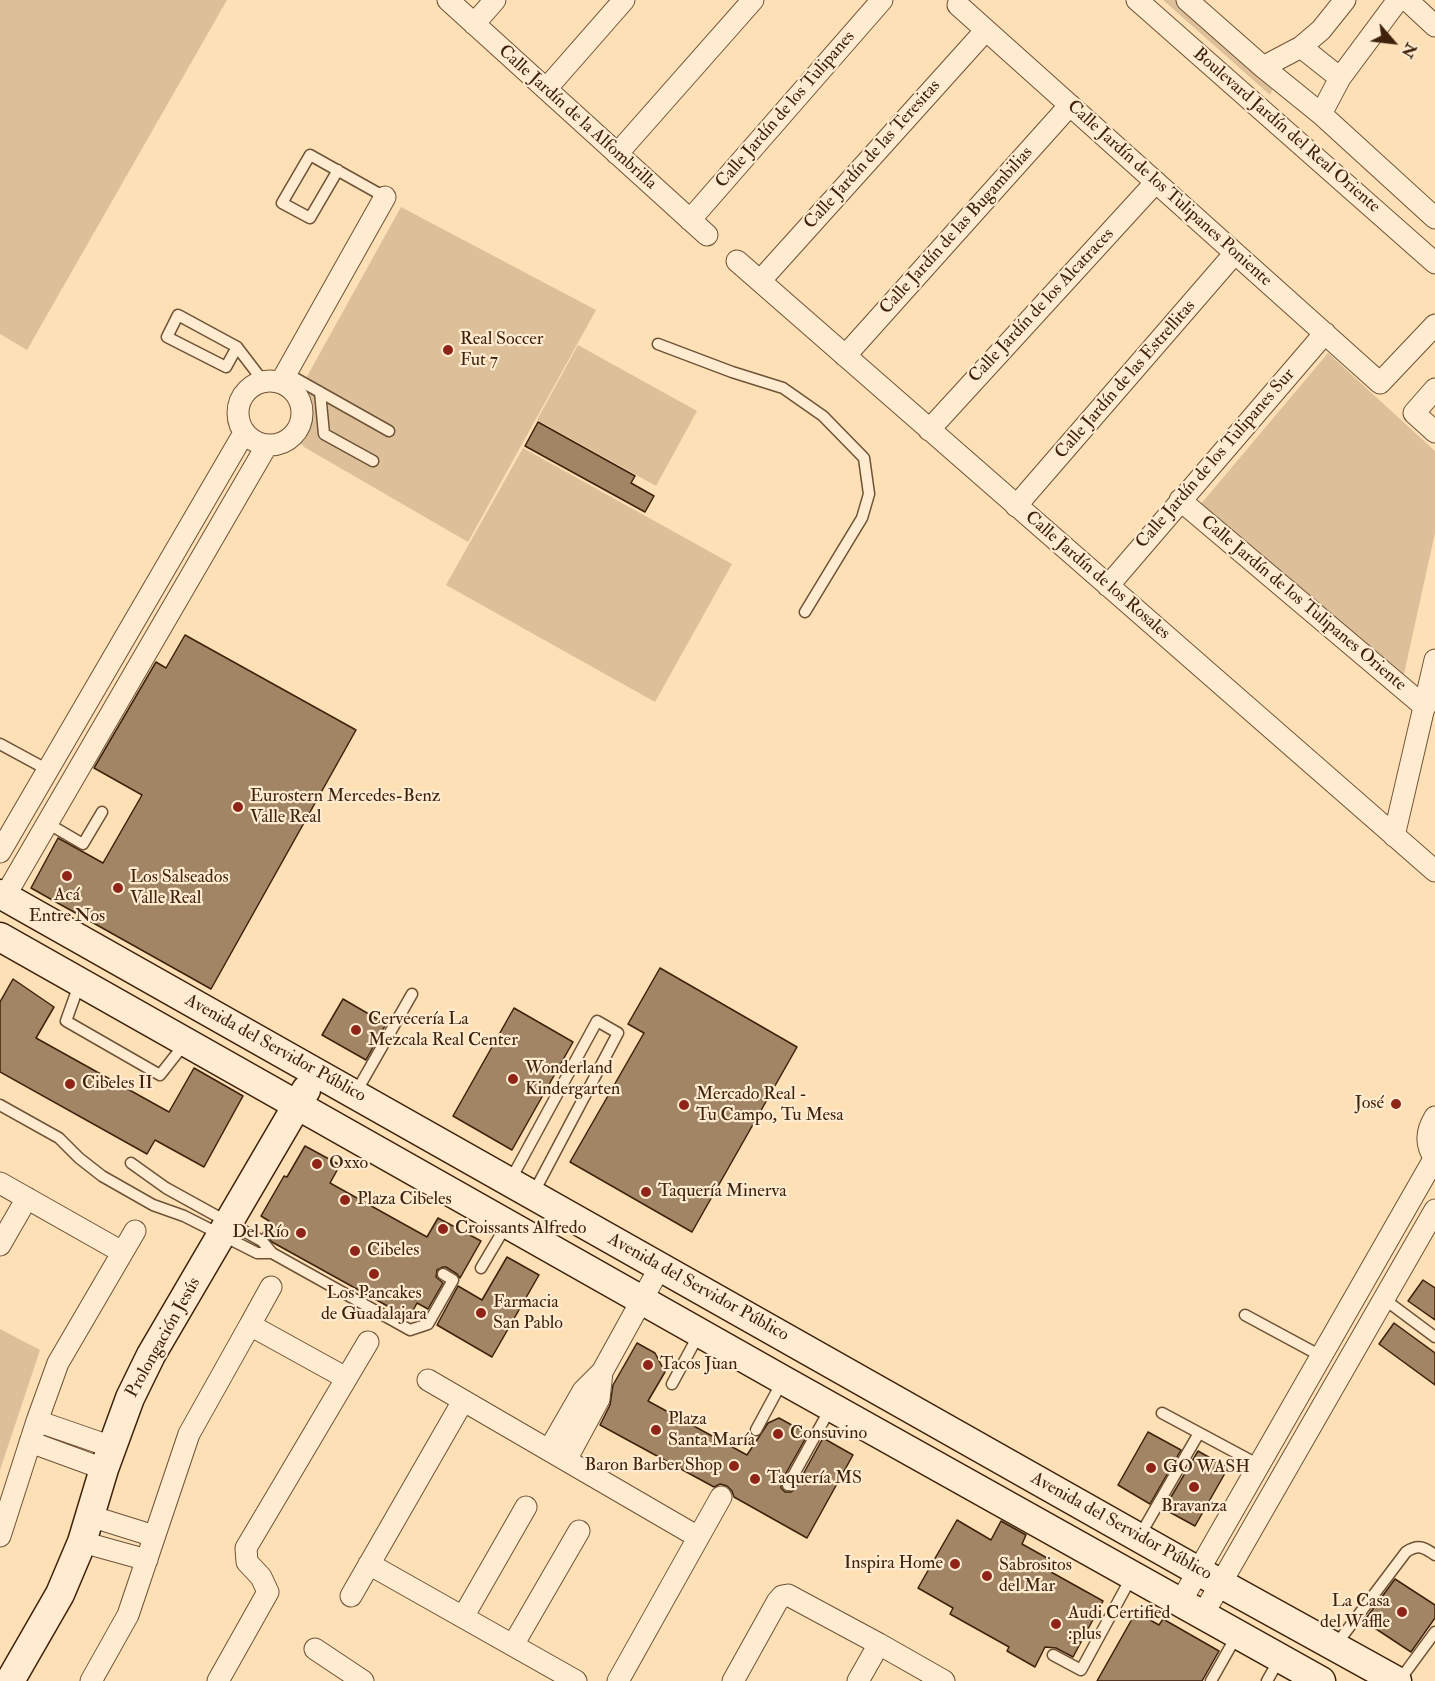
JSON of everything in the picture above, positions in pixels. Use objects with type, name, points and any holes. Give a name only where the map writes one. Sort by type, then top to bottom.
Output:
[{"type":"street","name":"Calle Jardín de la Alfombrilla","points":[[448,0],[707,235]]},
{"type":"street","points":[[474,24],[495,0]]},
{"type":"street","points":[[546,89],[624,0]]},
{"type":"street","points":[[617,154],[753,0]]},
{"type":"street","name":"Calle Jardín de los Tulipanes","points":[[690,220],[882,0]]},
{"type":"street","name":"Boulevard Jardín del Real Oriente","points":[[1137,0],[1435,263]]},
{"type":"street","name":"Boulevard Jardín del Real Oriente","points":[[1187,0],[1321,114],[1435,218]]},
{"type":"street","points":[[1263,67],[1301,47],[1321,30],[1345,0]]},
{"type":"street","points":[[1321,114],[1340,78],[1398,0]]},
{"type":"street","points":[[1407,0],[1435,26]]},
{"type":"street","name":"Calle Jardín de los Tulipanes Poniente","points":[[958,5],[1380,383],[1435,325]]},
{"type":"street","name":"Calle Jardín de las Teresitas","points":[[760,281],[986,30]]},
{"type":"street","points":[[1301,47],[1340,78]]},
{"type":"street","name":"Calle Jardín de las Bugambilias","points":[[845,356],[1070,105]]},
{"type":"street","name":"Calle Jardín de los Alcatraces","points":[[929,430],[1156,182]]},
{"type":"street","points":[[277,379],[296,393],[302,411],[302,420],[285,442],[267,446],[250,439],[244,433],[238,416],[238,406],[247,390],[277,379],[385,197]]},
{"type":"street","name":"Calle Jardín de las Estrellitas","points":[[1016,506],[1235,253]]},
{"type":"street","points":[[737,261],[760,281]]},
{"type":"street","name":"Calle Jardín de los Rosales","points":[[760,281],[1435,871]]},
{"type":"street","name":"Calle Jardín de los Tulipanes Sur","points":[[1108,586],[1325,333]]},
{"type":"street","points":[[1435,389],[1414,413],[1435,432]]},
{"type":"street","points":[[2,895],[47,823],[244,433]]},
{"type":"street","points":[[0,852],[48,770],[133,650],[267,446]]},
{"type":"street","name":"Calle Jardín de los Tulipanes Oriente","points":[[1180,500],[1425,707]]},
{"type":"street","points":[[1394,836],[1435,660]]},
{"type":"street","name":"Avenida del Servidor Público","points":[[2,895],[1398,1681]]},
{"type":"street","name":"Avenida del Servidor Público","points":[[0,937],[1237,1635],[1273,1670],[1321,1681]]},
{"type":"street","name":"Prolongación Jesús","points":[[10,1681],[60,1594],[86,1529],[130,1398],[151,1355],[316,1072]]},
{"type":"street","points":[[1210,1577],[1259,1465],[1434,1159],[1428,1145],[1428,1131],[1435,1117]]},
{"type":"street","points":[[0,1183],[122,1252]]},
{"type":"street","points":[[0,1245],[27,1198]]},
{"type":"street","points":[[1191,1610],[1384,1299],[1435,1210]]},
{"type":"street","points":[[0,1536],[58,1363],[135,1231]]},
{"type":"street","points":[[558,1455],[583,1391],[602,1372],[660,1267]]},
{"type":"street","points":[[91,1681],[128,1615],[189,1434],[271,1287]]},
{"type":"street","points":[[250,1325],[346,1378]]},
{"type":"street","points":[[218,1681],[268,1592],[261,1577],[247,1562],[246,1548],[368,1342]]},
{"type":"street","points":[[428,1380],[698,1537]]},
{"type":"street","points":[[351,1596],[463,1401]]},
{"type":"street","points":[[37,1421],[108,1458]]},
{"type":"street","points":[[30,1442],[108,1458]]},
{"type":"street","points":[[618,1681],[721,1497]]},
{"type":"street","points":[[463,1617],[526,1507]]},
{"type":"street","points":[[86,1529],[154,1536]]},
{"type":"street","points":[[86,1529],[147,1560]]},
{"type":"street","points":[[513,1645],[579,1530]]},
{"type":"street","points":[[369,1564],[576,1681]]},
{"type":"street","points":[[733,1681],[777,1602],[782,1596],[788,1595],[944,1681]]},
{"type":"street","points":[[858,1681],[879,1644]]},
{"type":"street","points":[[315,1649],[351,1678]]},
{"type":"lane","points":[[338,170],[310,218],[282,203],[310,155],[338,170],[385,197]]},
{"type":"lane","points":[[237,347],[226,368],[167,338],[178,315],[237,347],[277,379],[320,392],[389,431]]},
{"type":"lane","points":[[658,344],[732,372],[783,387],[823,416],[864,458],[869,494],[862,518],[805,612]]},
{"type":"lane","points":[[320,392],[324,434],[373,461]]},
{"type":"lane","points":[[0,744],[48,770]]},
{"type":"lane","points":[[47,823],[83,844],[102,812]]},
{"type":"lane","points":[[80,982],[66,1022],[160,1075],[186,1042]]},
{"type":"lane","points":[[355,1095],[412,994]]},
{"type":"lane","points":[[597,1021],[618,1033],[521,1188],[597,1021]]},
{"type":"lane","points":[[0,1105],[60,1138],[79,1158],[102,1176],[153,1205],[262,1241],[272,1253],[410,1330],[428,1324],[453,1280],[443,1275]]},
{"type":"lane","points":[[132,1163],[257,1253],[272,1253]]},
{"type":"lane","points":[[153,1205],[166,1188]]},
{"type":"lane","points":[[481,1268],[507,1224]]},
{"type":"lane","points":[[1384,1299],[1435,1337]]},
{"type":"lane","points":[[1245,1315],[1321,1356]]},
{"type":"lane","points":[[672,1384],[700,1333]]},
{"type":"lane","points":[[756,1430],[783,1380]]},
{"type":"lane","points":[[788,1485],[831,1407]]},
{"type":"lane","points":[[1162,1413],[1259,1465]]},
{"type":"lane","points":[[1139,1537],[1199,1433]]},
{"type":"lane","points":[[1335,1646],[1406,1552],[1414,1546],[1422,1546],[1435,1555]]},
{"type":"lane","points":[[1053,1655],[1081,1670],[1132,1576]]},
{"type":"lane","points":[[1398,1681],[1435,1632]]},
{"type":"lane","points":[[1211,1681],[1237,1635]]},
{"type":"shaded area","points":[[0,0],[227,0],[27,350],[0,334]]},
{"type":"shaded area","points":[[1163,0],[1178,0],[1276,82],[1270,95]]},
{"type":"shaded area","name":"Real Soccer Fut 7","points":[[401,207],[596,310],[468,542],[304,447],[299,441],[309,415],[307,403],[300,389]]},
{"type":"shaded area","points":[[578,345],[697,411],[656,486],[537,420]]},
{"type":"shaded area","points":[[1328,353],[1435,451],[1435,533],[1404,674],[1200,505]]},
{"type":"shaded area","points":[[523,448],[732,564],[655,702],[446,585]]},
{"type":"shaded area","points":[[0,1329],[40,1350],[0,1470]]},
{"type":"building","points":[[538,422],[635,476],[631,483],[654,496],[645,512],[525,446]]},
{"type":"building","name":"Eurostern Mercedes-Benz Valle Real","points":[[185,635],[356,730],[211,989],[31,888],[58,838],[103,863],[142,795],[94,768],[156,662],[166,668]]},
{"type":"building","name":"Mercado Real - Tu Campo, Tu Mesa","points":[[660,968],[797,1047],[692,1232],[570,1162],[644,1033],[628,1024]]},
{"type":"building","name":"Cibeles II","points":[[13,979],[54,1007],[36,1038],[169,1112],[194,1068],[243,1096],[204,1167],[155,1140],[147,1154],[0,1072],[0,1002]]},
{"type":"building","name":"Cervecería La Mezcala Real Center","points":[[343,999],[386,1024],[366,1060],[322,1035]]},
{"type":"building","name":"Wonderland Kindergarten","points":[[514,1008],[573,1042],[512,1150],[453,1116]]},
{"type":"building","name":"Cibeles","points":[[305,1146],[340,1165],[330,1183],[427,1237],[438,1218],[481,1241],[460,1278],[446,1267],[437,1270],[436,1277],[443,1283],[428,1309],[417,1303],[409,1318],[272,1242],[263,1233],[269,1221],[261,1216],[284,1176],[287,1177]]},
{"type":"building","name":"Farmacia San Pablo","points":[[507,1257],[539,1275],[492,1357],[437,1325],[458,1286],[482,1300]]},
{"type":"building","points":[[1423,1280],[1435,1288],[1435,1320],[1408,1301]]},
{"type":"building","points":[[1394,1323],[1435,1353],[1435,1385],[1379,1344]]},
{"type":"building","name":"Plaza Santa María","points":[[637,1343],[655,1353],[665,1372],[648,1401],[747,1455],[768,1423],[779,1418],[808,1434],[781,1482],[781,1488],[785,1492],[795,1489],[823,1438],[853,1455],[807,1538],[734,1497],[727,1486],[720,1484],[714,1487],[600,1425],[610,1405],[613,1385]]},
{"type":"building","name":"GO WASH","points":[[1148,1432],[1181,1450],[1150,1504],[1118,1485]]},
{"type":"building","name":"Bravanza","points":[[1198,1451],[1228,1468],[1195,1526],[1164,1509]]},
{"type":"building","points":[[957,1520],[991,1540],[1001,1521],[1026,1535],[1022,1544],[1056,1563],[1051,1572],[1103,1601],[1073,1657],[1056,1648],[1045,1647],[1035,1667],[1007,1651],[1009,1647],[950,1614],[953,1608],[918,1588]]},
{"type":"building","name":"La Casa del Waffle","points":[[1395,1579],[1435,1605],[1435,1618],[1411,1652],[1364,1621]]},
{"type":"building","points":[[1136,1612],[1159,1625],[1163,1619],[1219,1651],[1202,1681],[1097,1681]]},
{"type":"place","name":"Real Soccer Fut 7","points":[[448,350]]},
{"type":"place","name":"Eurostern Mercedes-Benz Valle Real","points":[[238,807]]},
{"type":"place","name":"Acá Entre Nos","points":[[67,876]]},
{"type":"place","name":"Los Salseados Valle Real","points":[[118,888]]},
{"type":"place","name":"Cervecería La Mezcala Real Center","points":[[356,1030]]},
{"type":"place","name":"Wonderland Kindergarten","points":[[513,1079]]},
{"type":"place","name":"Cibeles II","points":[[70,1084]]},
{"type":"place","name":"José","points":[[1396,1104]]},
{"type":"place","name":"Mercado Real - Tu Campo, Tu Mesa","points":[[684,1105]]},
{"type":"place","name":"Oxxo","points":[[317,1164]]},
{"type":"place","name":"Taquería Minerva","points":[[646,1192]]},
{"type":"place","name":"Plaza Cibeles","points":[[345,1200]]},
{"type":"place","name":"Croissants Alfredo","points":[[443,1229]]},
{"type":"place","name":"Del Río","points":[[301,1233]]},
{"type":"place","name":"Cibeles","points":[[355,1251]]},
{"type":"place","name":"Los Pancakes de Guadalajara","points":[[374,1274]]},
{"type":"place","name":"Farmacia San Pablo","points":[[481,1313]]},
{"type":"place","name":"Tacos Juan","points":[[648,1365]]},
{"type":"place","name":"Plaza Santa María","points":[[656,1430]]},
{"type":"place","name":"Consuvino","points":[[778,1434]]},
{"type":"place","name":"Baron Barber Shop","points":[[734,1466]]},
{"type":"place","name":"GO WASH","points":[[1151,1468]]},
{"type":"place","name":"Taquería MS","points":[[755,1479]]},
{"type":"place","name":"Bravanza","points":[[1194,1487]]},
{"type":"place","name":"Inspira Home","points":[[955,1564]]},
{"type":"place","name":"Sabrositos del Mar","points":[[987,1576]]},
{"type":"place","name":"La Casa del Waffle","points":[[1402,1612]]},
{"type":"place","name":"Audi Certified :plus","points":[[1056,1624]]}]
